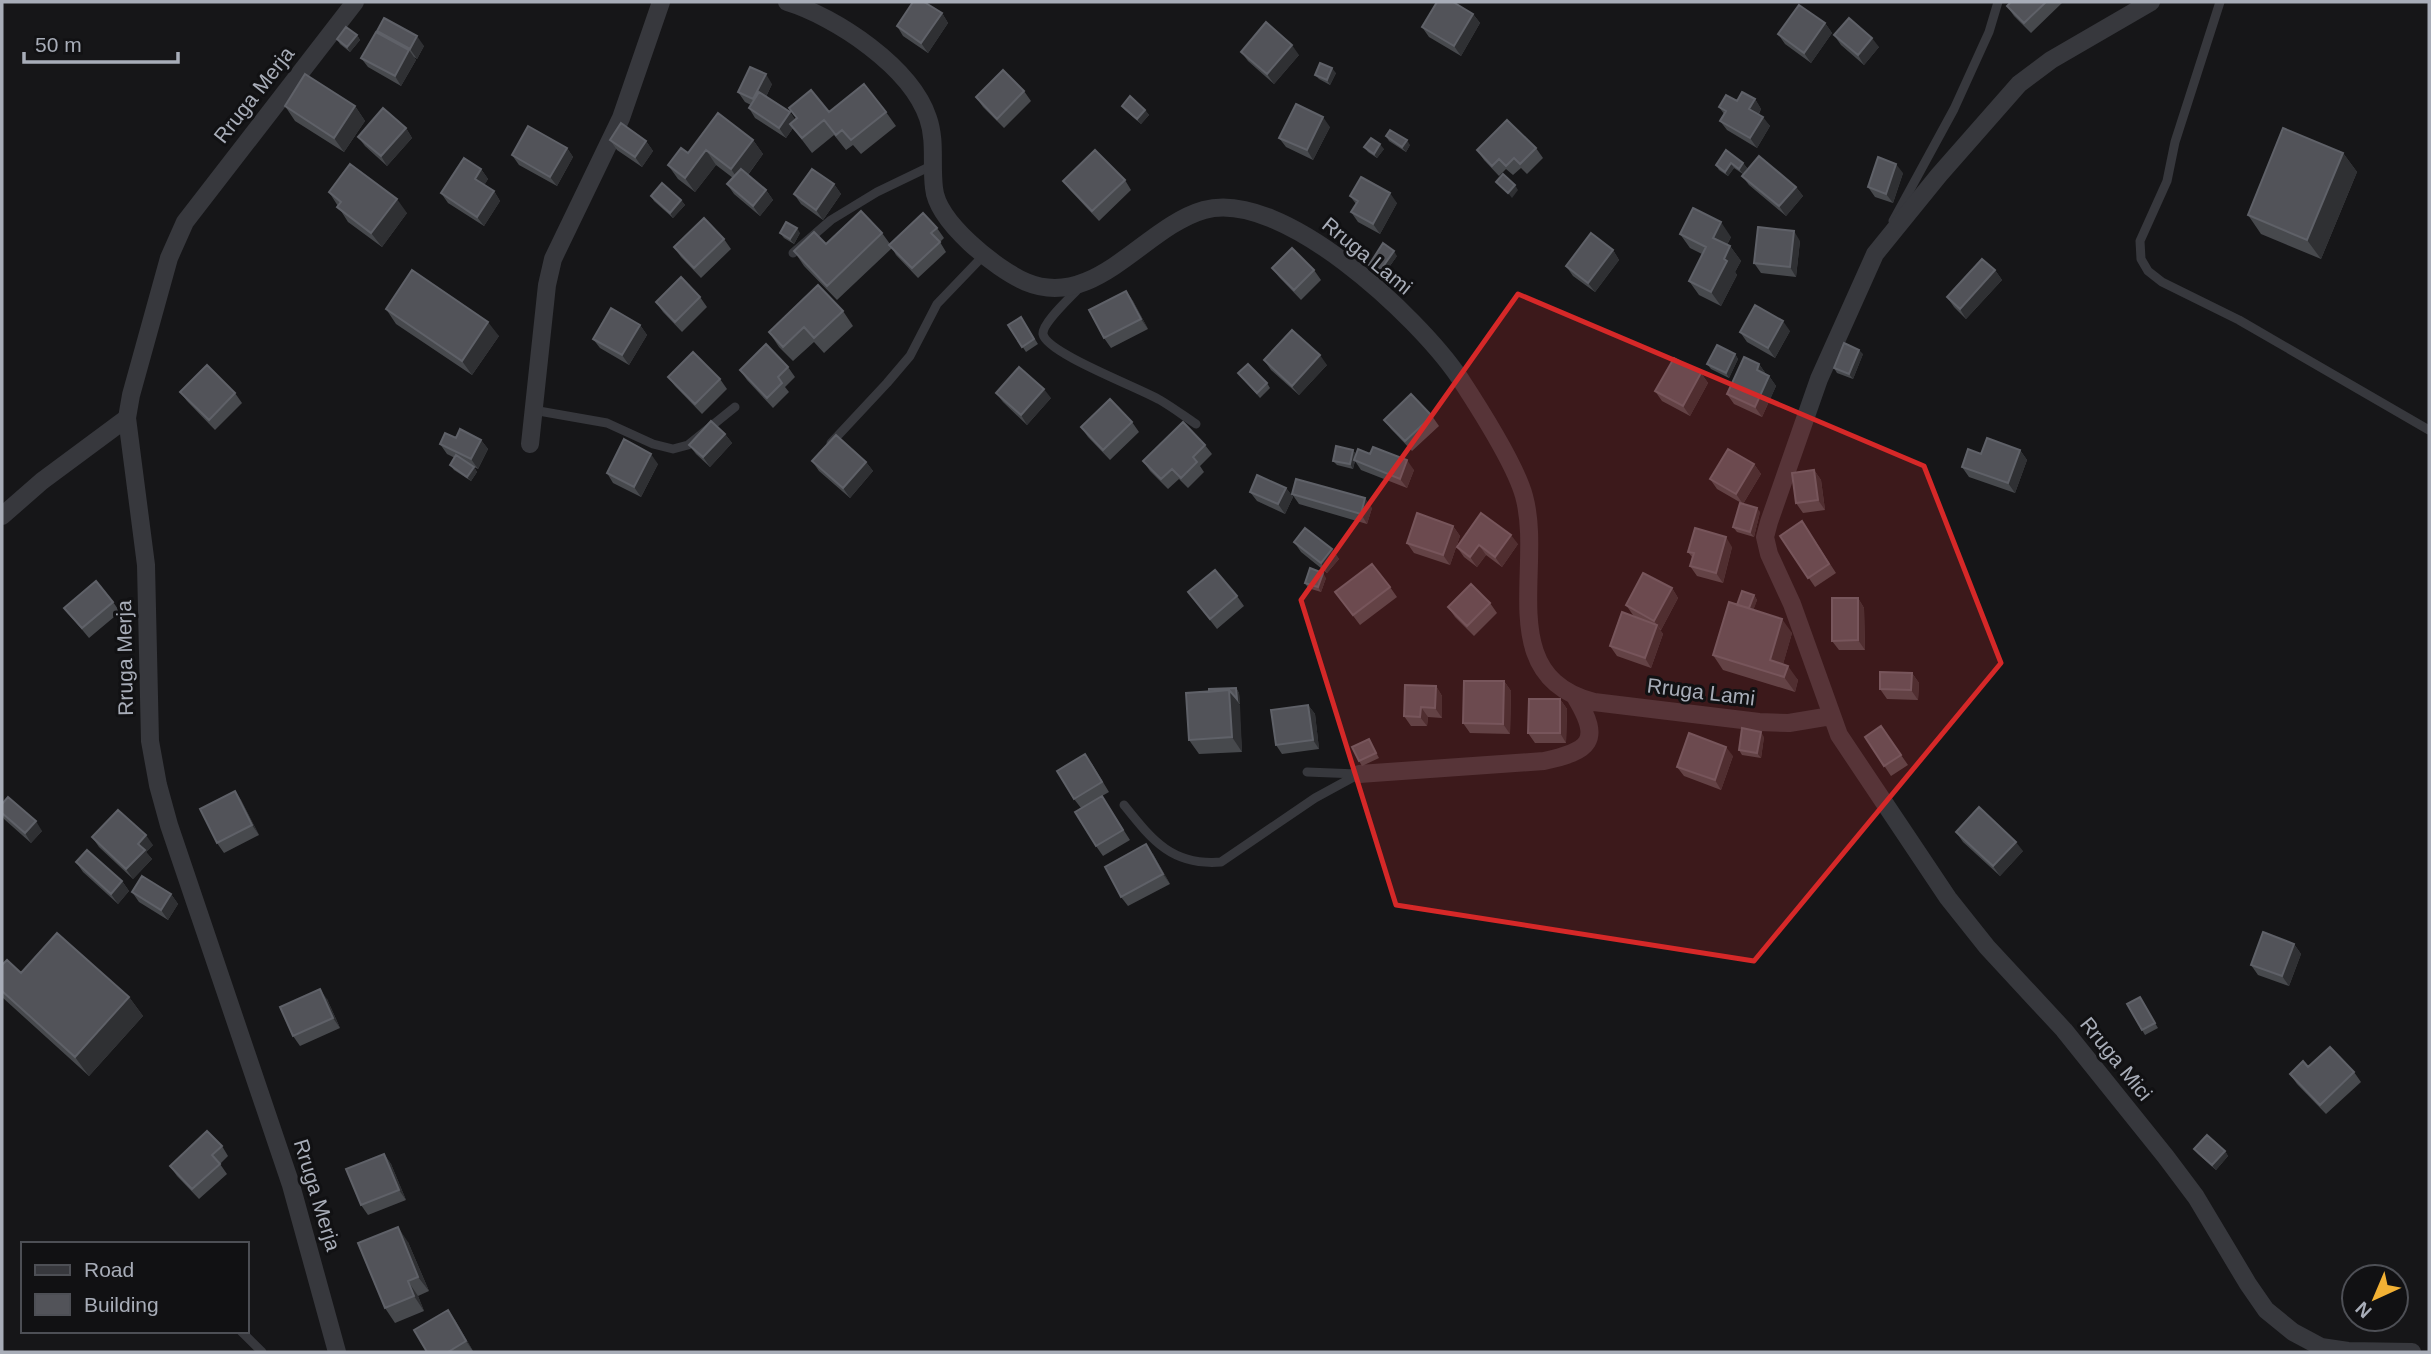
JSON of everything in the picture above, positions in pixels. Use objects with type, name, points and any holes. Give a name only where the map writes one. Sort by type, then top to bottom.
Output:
[{"type":"street","name":"Rruga Merja","points":[[337,1352],[291,1185],[169,825],[158,785],[150,741],[146,565],[127,418],[169,258],[185,222],[355,2]]},
{"type":"street","points":[[530,444],[547,285],[553,259],[621,118],[661,2]]},
{"type":"street","name":"Rruga Lami","points":[[787,2],[823,15],[848,30],[901,75],[919,95],[933,138],[933,187],[937,202],[948,220],[1004,271],[1039,287],[1058,289],[1083,283],[1177,222],[1202,210],[1225,206],[1252,211],[1279,221],[1311,238],[1385,296],[1457,374],[1524,493],[1530,524],[1528,604],[1534,654],[1545,673],[1559,688],[1576,698],[1594,702],[1759,722],[1788,723],[1831,716]]},
{"type":"street","name":"Rruga Mici","points":[[2151,2],[2050,60],[2019,84],[1939,175],[1875,254],[1819,379],[1766,537],[1769,554],[1796,614],[1831,716],[1856,763],[1948,898],[1987,947],[2064,1030],[2196,1197],[2266,1310],[2293,1332],[2320,1347],[2348,1351],[2412,1352]]},
{"type":"street","points":[[2,516],[42,481],[127,418]]},
{"type":"street","points":[[1359,774],[1544,761],[1570,755],[1587,743],[1591,731],[1588,718],[1576,698]]},
{"type":"lane","points":[[1875,254],[1954,109],[1989,32],[1998,2]]},
{"type":"lane","points":[[2220,2],[2175,142],[2167,181],[2140,241],[2140,259],[2148,271],[2162,282],[2239,320],[2429,430]]},
{"type":"lane","points":[[793,253],[831,220],[877,192],[934,164]]},
{"type":"lane","points":[[820,456],[910,356],[937,304],[985,254]]},
{"type":"lane","points":[[1083,283],[1045,325],[1043,335],[1049,345],[1161,400],[1196,424]]},
{"type":"lane","points":[[533,410],[607,422],[653,444],[673,449],[688,445],[735,407]]},
{"type":"lane","points":[[1307,772],[1359,774]]},
{"type":"lane","points":[[1124,806],[1149,837],[1175,856],[1202,864],[1220,863],[1315,798],[1359,774]]},
{"type":"lane","points":[[243,1333],[262,1352]]},
{"type":"highlighted area","points":[[1518,294],[1924,466],[2001,663],[1754,961],[1396,905],[1301,600]]},
{"type":"building","points":[[913,2],[924,2],[942,13],[921,43],[897,26]]},
{"type":"building","points":[[1437,2],[1453,2],[1473,14],[1454,46],[1422,27]]},
{"type":"building","points":[[2011,2],[2046,2],[2024,23],[2007,6]]},
{"type":"building","points":[[1799,5],[1825,23],[1804,53],[1778,34]]},
{"type":"building","points":[[384,18],[417,36],[410,49],[377,31]]},
{"type":"building","points":[[1849,18],[1872,38],[1858,55],[1834,35]]},
{"type":"building","points":[[1266,22],[1292,45],[1267,74],[1241,52]]},
{"type":"building","points":[[346,27],[357,35],[347,47],[337,39]]},
{"type":"building","points":[[376,32],[409,50],[395,76],[361,58]]},
{"type":"building","points":[[1320,63],[1332,68],[1327,80],[1315,75]]},
{"type":"building","points":[[750,67],[766,74],[753,99],[738,92]]},
{"type":"building","points":[[1003,70],[1024,91],[997,119],[976,97]]},
{"type":"building","points":[[305,74],[355,106],[334,138],[285,106]]},
{"type":"building","points":[[864,84],[886,112],[851,140],[842,130],[836,135],[824,120],[802,138],[790,124],[797,118],[789,108],[811,90],[829,112]]},
{"type":"building","points":[[759,92],[790,112],[779,128],[749,108]]},
{"type":"building","points":[[1742,92],[1755,99],[1749,109],[1763,117],[1750,138],[1720,121],[1726,111],[1719,107],[1726,95],[1737,101]]},
{"type":"building","points":[[1130,96],[1145,110],[1137,119],[1122,106]]},
{"type":"building","points":[[1296,104],[1323,117],[1307,150],[1279,138]]},
{"type":"building","points":[[383,108],[406,128],[381,156],[358,137]]},
{"type":"building","points":[[718,113],[753,140],[731,169],[706,150],[685,178],[668,165],[681,148],[688,153]]},
{"type":"building","points":[[1507,120],[1536,148],[1520,164],[1514,158],[1506,166],[1499,159],[1492,166],[1477,150]]},
{"type":"building","points":[[621,123],[646,141],[635,157],[610,140]]},
{"type":"building","points":[[528,126],[567,148],[550,177],[512,155]]},
{"type":"building","points":[[2283,128],[2343,153],[2307,240],[2248,215]]},
{"type":"building","points":[[1390,130],[1407,140],[1402,147],[1386,136]]},
{"type":"building","points":[[1371,138],[1380,144],[1374,154],[1364,147]]},
{"type":"building","points":[[1095,150],[1125,180],[1092,211],[1063,181]]},
{"type":"building","points":[[1726,150],[1743,163],[1739,169],[1731,163],[1725,172],[1716,165]]},
{"type":"building","points":[[1759,156],[1796,187],[1779,206],[1742,176]]},
{"type":"building","points":[[1878,157],[1896,164],[1886,194],[1868,187]]},
{"type":"building","points":[[464,158],[481,169],[475,179],[494,191],[477,217],[441,193]]},
{"type":"building","points":[[350,164],[397,199],[371,233],[337,207],[341,202],[329,192]]},
{"type":"building","points":[[741,169],[766,190],[753,206],[727,184]]},
{"type":"building","points":[[812,169],[834,184],[816,210],[794,194]]},
{"type":"building","points":[[1503,174],[1515,185],[1508,193],[1496,182]]},
{"type":"building","points":[[1361,177],[1390,193],[1373,224],[1351,212],[1358,201],[1350,196]]},
{"type":"building","points":[[662,183],[681,200],[670,213],[651,196]]},
{"type":"building","points":[[1693,208],[1721,222],[1713,238],[1730,246],[1724,259],[1727,261],[1711,292],[1689,281],[1706,247],[1680,234]]},
{"type":"building","points":[[861,211],[882,233],[827,286],[794,251],[814,232],[826,244]]},
{"type":"building","points":[[923,213],[937,228],[931,233],[940,242],[912,268],[889,245]]},
{"type":"building","points":[[704,218],[724,239],[694,268],[674,247]]},
{"type":"building","points":[[786,222],[797,228],[790,239],[780,233]]},
{"type":"building","points":[[1758,227],[1794,231],[1790,267],[1754,263]]},
{"type":"building","points":[[1591,233],[1613,250],[1588,283],[1566,266]]},
{"type":"building","points":[[1383,243],[1394,251],[1379,272],[1369,265]]},
{"type":"building","points":[[1292,248],[1314,270],[1294,290],[1272,268]]},
{"type":"building","points":[[1982,259],[1995,270],[1960,309],[1947,297]]},
{"type":"building","points":[[412,270],[488,322],[462,361],[386,309]]},
{"type":"building","points":[[681,277],[700,297],[675,322],[656,302]]},
{"type":"building","points":[[818,285],[843,311],[814,338],[804,327],[783,347],[769,332]]},
{"type":"building","points":[[1126,291],[1141,319],[1104,338],[1089,310]]},
{"type":"building","points":[[1755,305],[1783,321],[1768,348],[1740,332]]},
{"type":"building","points":[[611,308],[640,325],[622,355],[593,339]]},
{"type":"building","points":[[1021,317],[1034,339],[1022,347],[1008,325]]},
{"type":"building","points":[[1292,330],[1320,355],[1292,386],[1264,360]]},
{"type":"building","points":[[1844,343],[1859,350],[1849,374],[1834,368]]},
{"type":"building","points":[[766,344],[788,367],[778,377],[782,383],[767,398],[740,370]]},
{"type":"building","points":[[1717,345],[1735,354],[1726,373],[1707,364]]},
{"type":"building","points":[[693,352],[720,379],[695,404],[668,377]]},
{"type":"building","points":[[1744,357],[1759,364],[1757,370],[1769,376],[1755,407],[1727,394]]},
{"type":"building","points":[[1674,358],[1701,373],[1683,406],[1655,391]]},
{"type":"building","points":[[1248,364],[1267,383],[1257,393],[1238,373]]},
{"type":"building","points":[[207,365],[235,393],[209,420],[180,392]]},
{"type":"building","points":[[1019,367],[1044,389],[1021,415],[996,393]]},
{"type":"building","points":[[1411,394],[1432,416],[1405,441],[1384,420]]},
{"type":"building","points":[[1110,399],[1132,422],[1103,450],[1081,427]]},
{"type":"building","points":[[711,421],[725,434],[703,457],[689,445]]},
{"type":"building","points":[[1183,422],[1205,445],[1193,457],[1197,462],[1181,478],[1172,469],[1161,479],[1143,461]]},
{"type":"building","points":[[460,429],[481,440],[471,459],[440,444],[445,433],[456,438]]},
{"type":"building","points":[[836,435],[866,462],[843,488],[812,461]]},
{"type":"building","points":[[1987,438],[2020,450],[2008,483],[1962,467],[1968,449],[1981,454]]},
{"type":"building","points":[[624,439],[651,454],[634,487],[607,473]]},
{"type":"building","points":[[1336,446],[1353,450],[1350,464],[1333,461]]},
{"type":"building","points":[[1373,447],[1407,460],[1400,479],[1354,460],[1358,449],[1370,454]]},
{"type":"building","points":[[1728,449],[1754,464],[1736,494],[1710,479]]},
{"type":"building","points":[[456,455],[474,467],[467,477],[450,465]]},
{"type":"building","points":[[1814,470],[1818,500],[1796,503],[1792,473]]},
{"type":"building","points":[[1257,475],[1286,488],[1278,504],[1250,492]]},
{"type":"building","points":[[1296,479],[1365,498],[1361,514],[1292,494]]},
{"type":"building","points":[[1740,503],[1757,508],[1750,532],[1733,527]]},
{"type":"building","points":[[1417,513],[1453,526],[1443,555],[1407,543]]},
{"type":"building","points":[[1481,513],[1511,535],[1495,557],[1479,545],[1470,557],[1457,547]]},
{"type":"building","points":[[1802,521],[1829,564],[1808,578],[1780,536]]},
{"type":"building","points":[[1305,528],[1332,549],[1321,563],[1294,542]]},
{"type":"building","points":[[1695,528],[1726,537],[1716,573],[1690,566],[1694,553],[1688,552]]},
{"type":"building","points":[[1372,564],[1390,587],[1353,615],[1335,592]]},
{"type":"building","points":[[1310,568],[1323,573],[1318,587],[1305,583]]},
{"type":"building","points":[[1215,570],[1237,596],[1210,619],[1188,592]]},
{"type":"building","points":[[1643,573],[1672,588],[1654,621],[1626,605]]},
{"type":"building","points":[[96,581],[113,602],[82,628],[64,608]]},
{"type":"building","points":[[1471,584],[1490,603],[1467,626],[1448,607]]},
{"type":"building","points":[[1742,591],[1754,595],[1749,608],[1737,605]]},
{"type":"building","points":[[1832,598],[1858,598],[1858,640],[1832,641]]},
{"type":"building","points":[[1729,602],[1782,619],[1770,660],[1788,666],[1784,677],[1713,655]]},
{"type":"building","points":[[1622,612],[1657,625],[1645,658],[1610,646]]},
{"type":"building","points":[[1880,672],[1912,673],[1911,690],[1880,689]]},
{"type":"building","points":[[1464,681],[1504,681],[1503,724],[1463,723]]},
{"type":"building","points":[[1405,685],[1436,686],[1435,708],[1421,707],[1420,717],[1404,716]]},
{"type":"building","points":[[1236,688],[1237,699],[1229,690],[1209,692],[1209,689]]},
{"type":"building","points":[[1229,690],[1232,737],[1189,740],[1186,693]]},
{"type":"building","points":[[1529,699],[1560,699],[1560,733],[1528,733]]},
{"type":"building","points":[[1308,705],[1313,740],[1276,745],[1271,710]]},
{"type":"building","points":[[1881,726],[1901,755],[1884,766],[1865,737]]},
{"type":"building","points":[[1742,728],[1761,732],[1757,753],[1739,750]]},
{"type":"building","points":[[1689,733],[1726,747],[1715,780],[1677,767]]},
{"type":"building","points":[[1369,739],[1376,753],[1359,761],[1352,747]]},
{"type":"building","points":[[1085,754],[1102,782],[1074,799],[1057,771]]},
{"type":"building","points":[[235,791],[252,825],[217,843],[200,809]]},
{"type":"building","points":[[1102,796],[1123,830],[1096,846],[1075,812]]},
{"type":"building","points":[[8,797],[36,821],[25,833],[2,813],[2,804]]},
{"type":"building","points":[[1979,807],[2016,842],[1993,866],[1956,832]]},
{"type":"building","points":[[118,810],[146,835],[138,844],[145,850],[126,869],[92,837]]},
{"type":"building","points":[[1146,844],[1163,874],[1121,897],[1105,867]]},
{"type":"building","points":[[87,850],[122,881],[111,894],[76,862]]},
{"type":"building","points":[[142,876],[171,894],[161,910],[132,892]]},
{"type":"building","points":[[2263,932],[2294,944],[2282,976],[2251,965]]},
{"type":"building","points":[[57,933],[129,997],[75,1057],[2,991],[2,965],[7,960],[21,973]]},
{"type":"building","points":[[320,989],[333,1018],[293,1036],[280,1007]]},
{"type":"building","points":[[2140,997],[2155,1023],[2142,1030],[2127,1004]]},
{"type":"building","points":[[2330,1047],[2354,1072],[2320,1105],[2290,1074],[2303,1061],[2308,1067]]},
{"type":"building","points":[[207,1131],[222,1146],[212,1155],[220,1164],[192,1189],[170,1166]]},
{"type":"building","points":[[2207,1135],[2225,1151],[2212,1165],[2194,1149]]},
{"type":"building","points":[[384,1154],[399,1190],[361,1205],[346,1169]]},
{"type":"building","points":[[398,1227],[418,1277],[408,1281],[414,1296],[385,1308],[358,1243]]},
{"type":"building","points":[[448,1310],[466,1341],[448,1352],[427,1352],[414,1330]]}]
